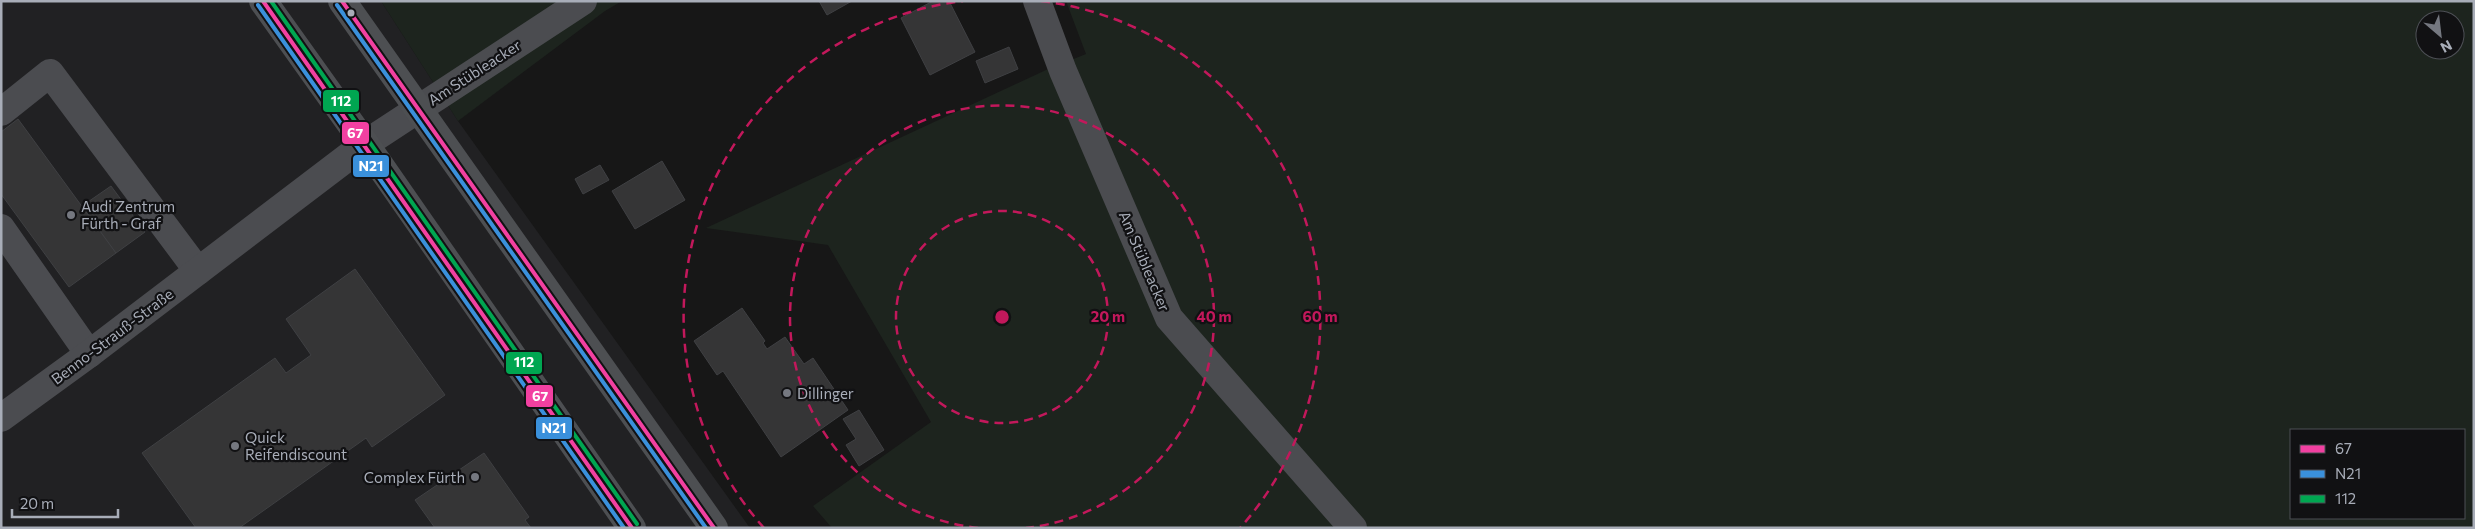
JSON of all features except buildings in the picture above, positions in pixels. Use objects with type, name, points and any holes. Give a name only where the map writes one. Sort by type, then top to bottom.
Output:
[{"type":"main road","points":[[263,1],[365,144],[632,528]]},
{"type":"main road","points":[[342,1],[714,528]]},
{"type":"street","name":"Am Stübleacker","points":[[365,144],[583,1]]},
{"type":"street","name":"Am Stübleacker","points":[[1037,1],[1064,71],[1169,318],[1353,528]]},
{"type":"street","points":[[1,112],[50,73],[198,272]]},
{"type":"street","name":"Benno-Strauß-Straße","points":[[1,418],[198,272],[365,144]]},
{"type":"street","points":[[1,228],[89,354]]},
{"type":"shaded area","points":[[1,1],[381,1],[458,121],[750,528],[1,528]]},
{"type":"shaded area","points":[[381,1],[622,1],[605,11],[458,121]]},
{"type":"shaded area","points":[[1066,1],[2474,1],[2474,528],[832,528],[813,506],[931,422],[828,245],[706,228],[1046,70],[1086,54]]},
{"type":"transit line","name":"67","points":[[263,1],[632,528]]},
{"type":"transit line","name":"112","points":[[271,1],[637,524]]},
{"type":"transit line","name":"67","points":[[342,1],[714,528]]},
{"type":"transit line","name":"N21","points":[[258,5],[624,528]]},
{"type":"transit line","name":"N21","points":[[337,5],[706,528]]},
{"type":"place","name":"Audi Zentrum Fürth - Graf","points":[[71,215]]},
{"type":"place","name":"Dillinger","points":[[787,393]]},
{"type":"place","name":"Quick Reifendiscount","points":[[235,446]]},
{"type":"place","name":"Complex Fürth","points":[[475,477]]}]
